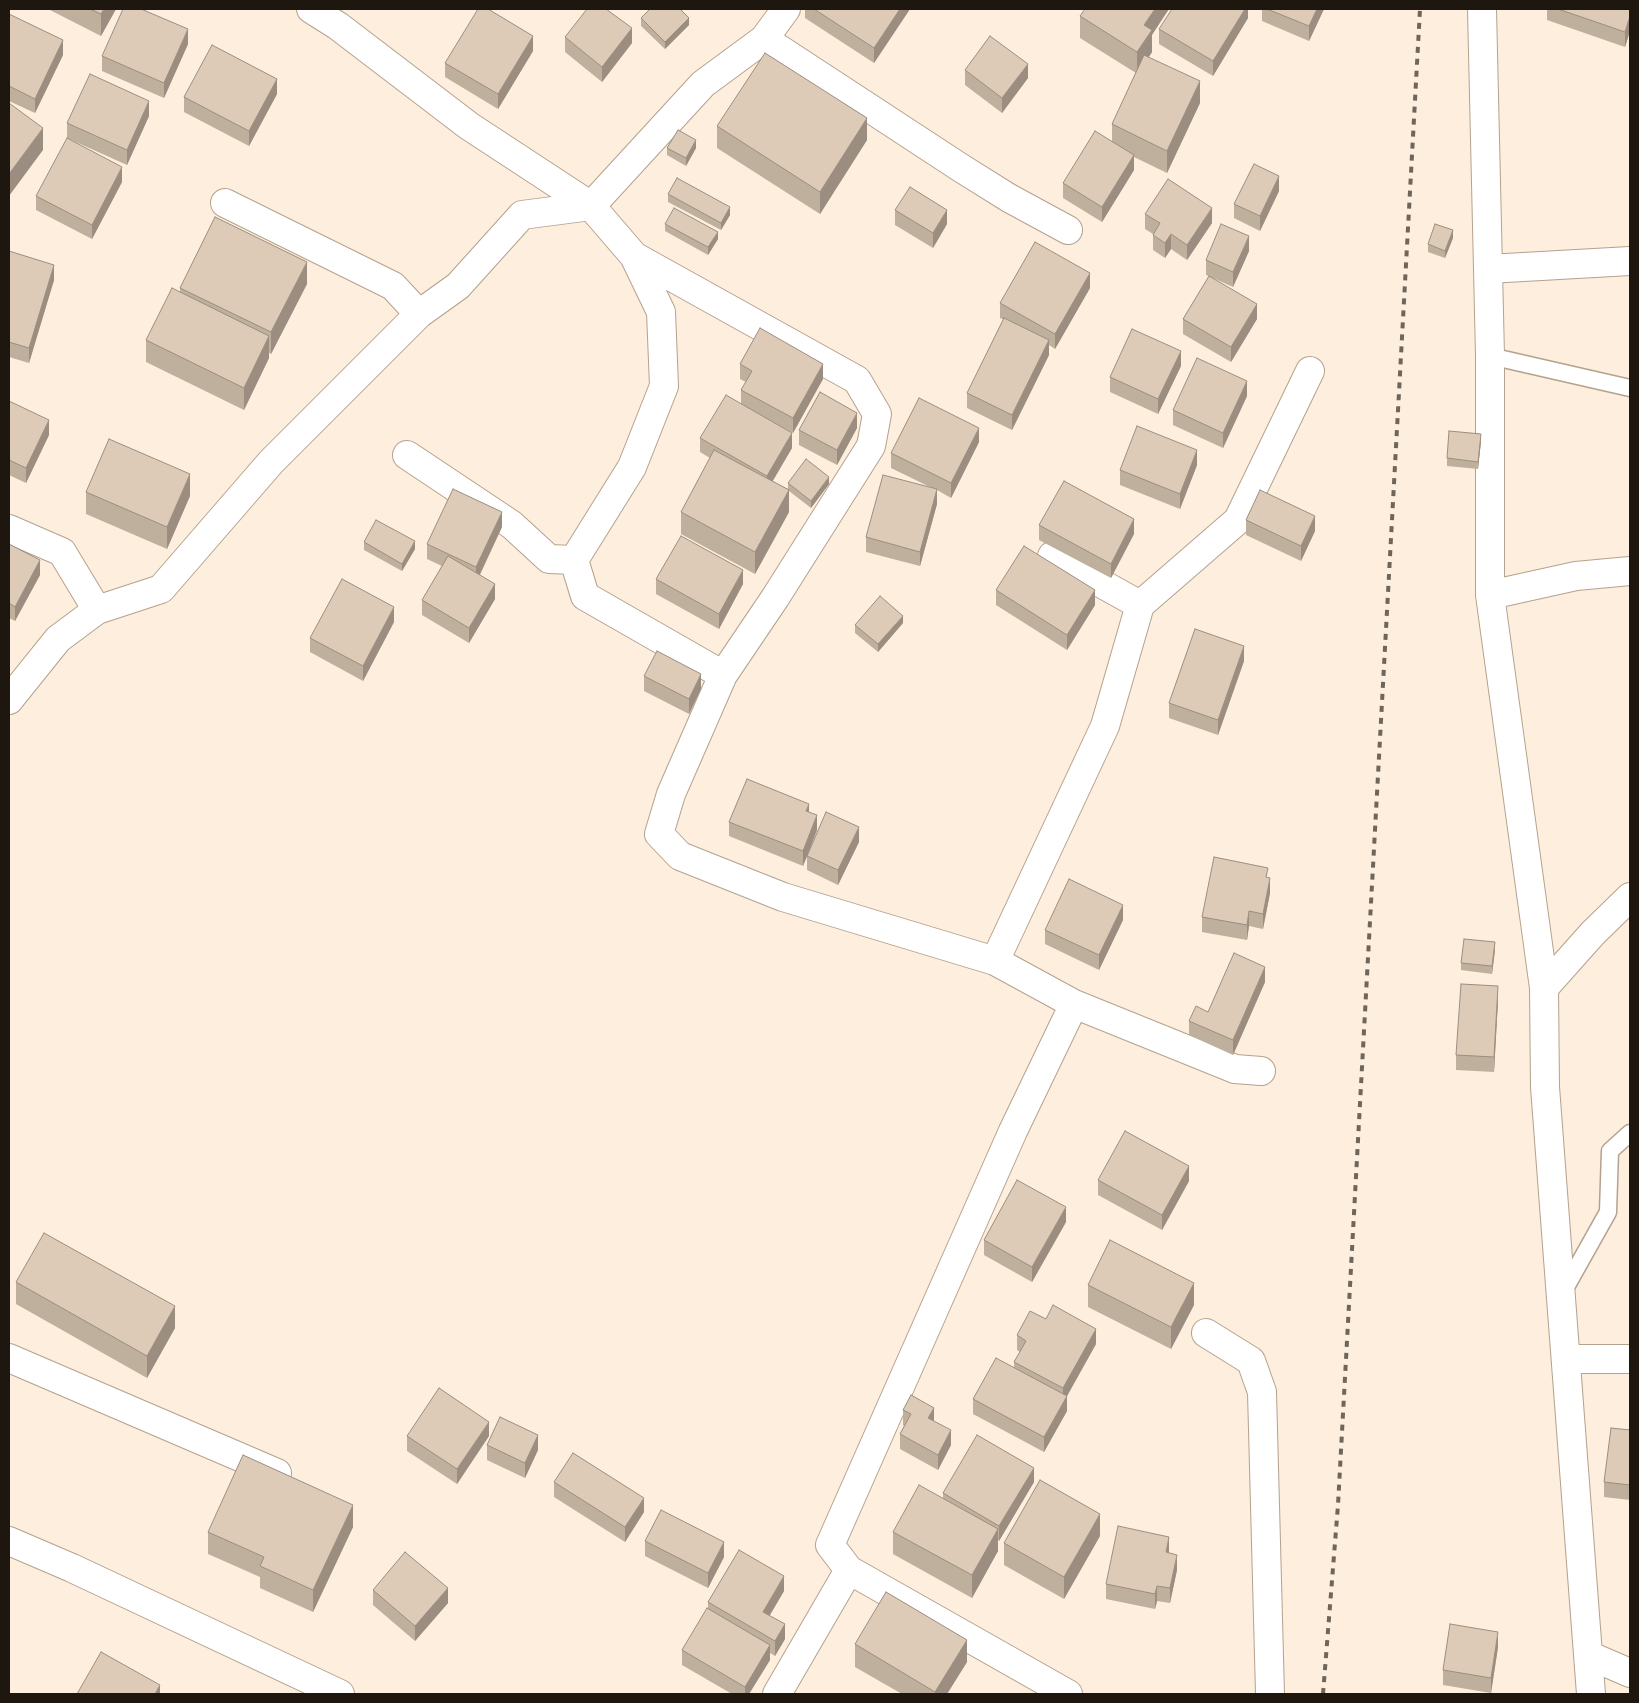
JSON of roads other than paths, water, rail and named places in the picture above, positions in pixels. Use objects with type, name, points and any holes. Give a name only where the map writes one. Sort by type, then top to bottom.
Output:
[{"type":"street","points":[[311,9],[338,26],[469,126],[591,206],[634,256],[661,312],[664,386],[632,467],[574,560],[585,596],[723,675]]},
{"type":"street","points":[[9,700],[58,639],[97,610],[161,590],[271,462],[419,314],[458,286],[522,215],[591,206],[703,84],[764,39],[786,9]]},
{"type":"street","points":[[1482,9],[1490,356],[1490,595],[1544,988],[1545,1087],[1591,1694]]},
{"type":"street","points":[[764,39],[961,168],[1009,198],[1068,230]]},
{"type":"street","points":[[225,203],[393,286],[419,314]]},
{"type":"street","points":[[634,256],[856,380],[876,414],[870,446],[775,598],[723,675],[671,794],[659,834],[680,856],[783,897],[995,961],[1074,1004],[1235,1069],[1261,1071]]},
{"type":"street","points":[[1488,269],[1630,261]]},
{"type":"street","points":[[995,961],[1105,726],[1140,605],[1238,520],[1310,371]]},
{"type":"street","points":[[406,456],[512,525],[549,559],[574,560]]},
{"type":"street","points":[[9,529],[62,552],[97,610]]},
{"type":"street","points":[[1052,556],[1140,605]]},
{"type":"street","points":[[1490,595],[1576,576],[1630,571]]},
{"type":"street","points":[[1544,988],[1630,897]]},
{"type":"street","points":[[1068,1694],[849,1570],[830,1545],[1013,1131],[1074,1004]]},
{"type":"street","points":[[1206,1333],[1251,1361],[1262,1392],[1270,1694]]},
{"type":"street","points":[[9,1358],[302,1483]]},
{"type":"street","points":[[1566,1359],[1630,1359]]},
{"type":"street","points":[[9,1541],[72,1568],[340,1694]]},
{"type":"street","points":[[777,1694],[849,1570]]},
{"type":"street","points":[[1588,1655],[1630,1673]]},
{"type":"lane","points":[[1490,356],[1630,388]]},
{"type":"lane","points":[[1561,1296],[1608,1212],[1610,1151],[1630,1133]]},
{"type":"railway","points":[[1323,1694],[1338,1505],[1420,9]]}]
